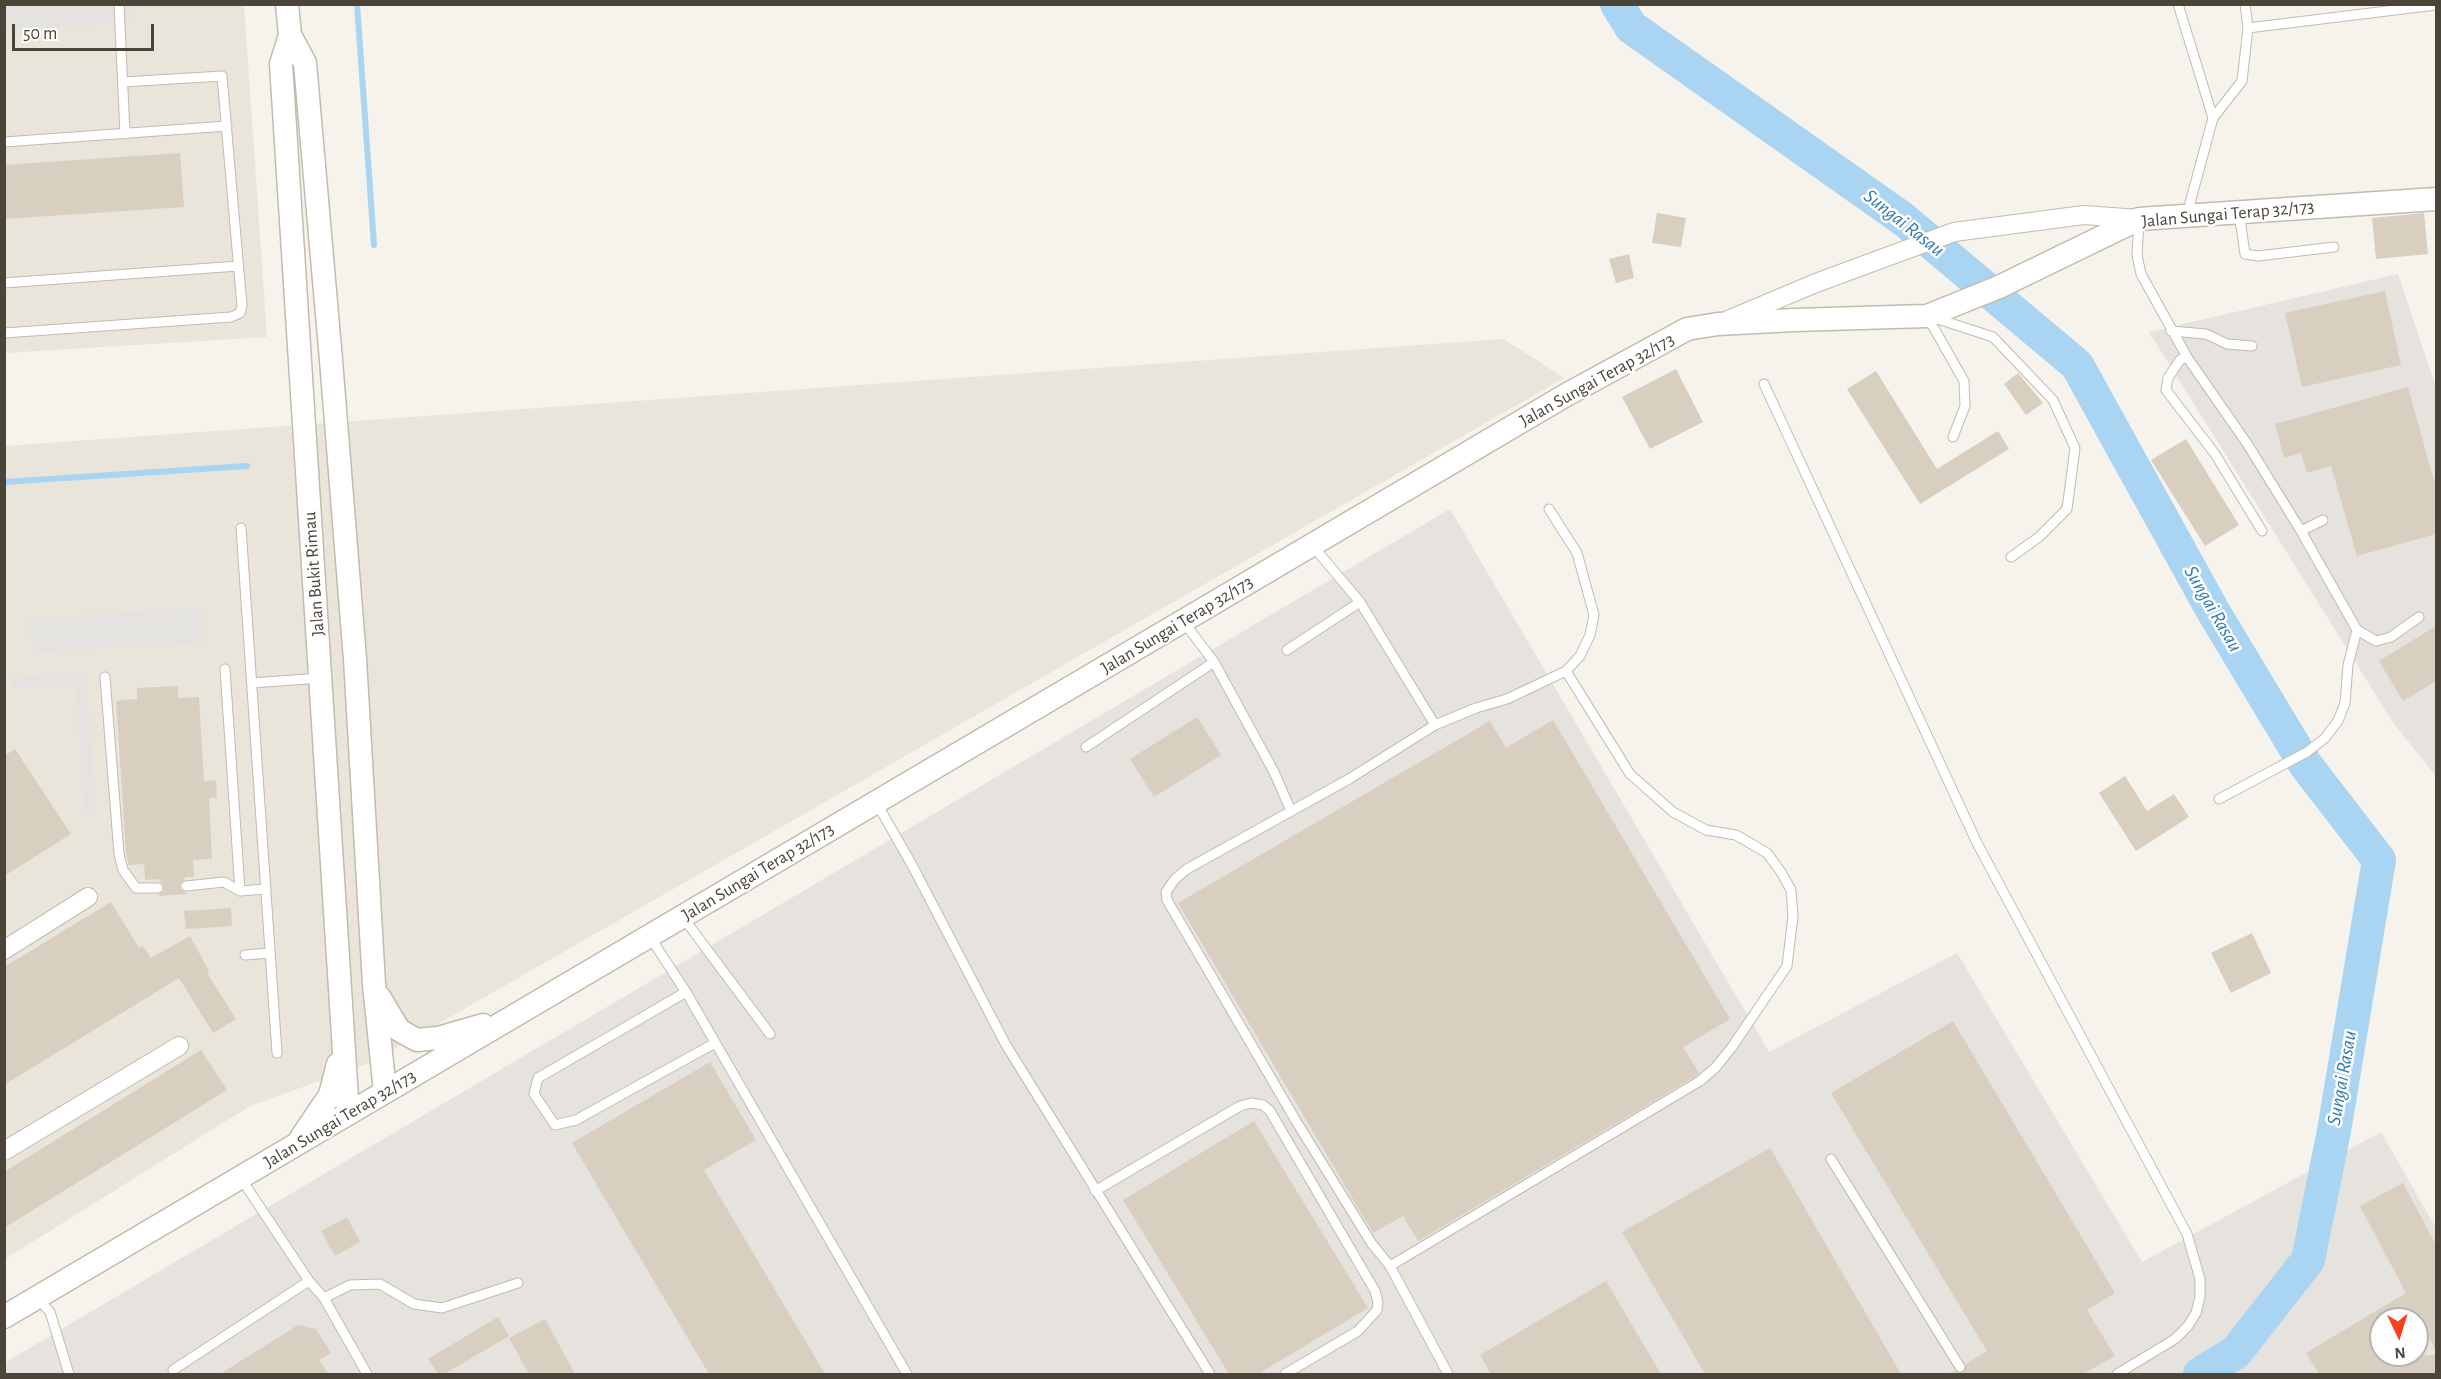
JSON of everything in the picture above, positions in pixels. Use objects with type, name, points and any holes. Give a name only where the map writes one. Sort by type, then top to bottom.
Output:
[{"type":"street","name":"Jalan Bukit Rimau","points":[[287,4],[290,35],[304,63],[325,289],[355,659],[374,984],[384,1092]]},
{"type":"street","name":"Jalan Bukit Rimau","points":[[290,35],[281,64],[348,1114]]},
{"type":"street","name":"Jalan Sungai Terap 32/173","points":[[4,1317],[1566,395],[1687,329],[1718,324],[1927,316],[1999,287],[2139,219],[2436,199]]},
{"type":"street","points":[[1718,324],[1900,250],[1954,232],[2084,215],[2139,219]]},
{"type":"street","points":[[4,950],[88,897]]},
{"type":"street","points":[[374,984],[388,1015],[399,1030],[417,1040],[438,1038],[513,1017]]},
{"type":"street","points":[[297,1144],[330,1095],[334,1083],[340,1040],[341,994]]},
{"type":"street","points":[[4,1152],[179,1046]]},
{"type":"lane","points":[[119,4],[125,134]]},
{"type":"lane","points":[[2178,4],[2213,118]]},
{"type":"lane","points":[[2190,216],[2190,203],[2213,118],[2242,81],[2248,27],[2245,4]]},
{"type":"lane","points":[[2248,27],[2436,5]]},
{"type":"lane","points":[[4,333],[231,317],[240,314],[242,306],[222,76],[123,82]]},
{"type":"lane","points":[[4,142],[227,126]]},
{"type":"lane","points":[[2239,212],[2245,254],[2258,256],[2334,247]]},
{"type":"lane","points":[[2139,219],[2137,255],[2141,274],[2171,331],[2248,445],[2301,531],[2356,630],[2376,641],[2391,637],[2419,617]]},
{"type":"lane","points":[[4,283],[238,266]]},
{"type":"lane","points":[[1927,316],[1964,381],[1965,406],[1953,437]]},
{"type":"lane","points":[[1927,316],[1993,337],[2053,400],[2075,448],[2067,509],[2039,537],[2011,557]]},
{"type":"lane","points":[[2171,331],[2206,334],[2228,344],[2253,346]]},
{"type":"lane","points":[[2187,357],[2180,360],[2168,378],[2166,390],[2215,454],[2262,531]]},
{"type":"lane","points":[[1764,384],[1977,843],[2187,1234],[2200,1279],[2200,1297],[2196,1313],[2188,1326],[2175,1339],[2117,1374]]},
{"type":"lane","points":[[1448,1374],[1390,1266],[1372,1244],[1296,1121],[1167,900],[1166,892],[1187,869],[1349,779],[1435,725],[1476,708],[1507,699],[1566,671],[1585,645],[1594,615],[1577,553],[1549,509]]},
{"type":"lane","points":[[2301,531],[2323,520]]},
{"type":"lane","points":[[242,528],[277,1053]]},
{"type":"lane","points":[[1312,545],[1360,602],[1435,725]]},
{"type":"lane","points":[[1287,650],[1360,602]]},
{"type":"lane","points":[[1183,621],[1214,662],[1274,772],[1291,812]]},
{"type":"lane","points":[[2219,799],[2307,752],[2325,738],[2338,721],[2345,703],[2348,665],[2356,630]]},
{"type":"lane","points":[[1086,747],[1214,662]]},
{"type":"lane","points":[[225,669],[240,891]]},
{"type":"lane","points":[[1390,1266],[1700,1081],[1716,1067],[1732,1047],[1787,966],[1793,916],[1791,890],[1767,853],[1736,835],[1706,830],[1673,812],[1630,774],[1566,671]]},
{"type":"lane","points":[[105,677],[119,854],[123,870],[136,888],[158,888]]},
{"type":"lane","points":[[252,683],[321,678]]},
{"type":"lane","points":[[876,802],[912,865],[1006,1045],[1210,1374]]},
{"type":"lane","points":[[186,886],[224,882],[240,891],[266,889]]},
{"type":"lane","points":[[682,916],[770,1034]]},
{"type":"lane","points":[[649,936],[686,992],[907,1374]]},
{"type":"lane","points":[[244,955],[270,953]]},
{"type":"lane","points":[[686,992],[538,1078],[534,1094],[555,1125],[576,1120],[715,1043]]},
{"type":"lane","points":[[1095,1191],[1240,1106],[1251,1103],[1263,1105],[1270,1111],[1375,1291],[1378,1302],[1377,1310],[1358,1331],[1285,1374]]},
{"type":"lane","points":[[1830,1159],[1960,1367]]},
{"type":"lane","points":[[240,1177],[309,1281],[324,1298],[367,1374]]},
{"type":"lane","points":[[173,1370],[309,1281]]},
{"type":"lane","points":[[324,1298],[350,1285],[380,1284],[414,1304],[442,1308],[518,1283]]},
{"type":"lane","points":[[36,1298],[50,1312],[69,1374]]},
{"type":"shaded area","points":[[5,5],[244,5],[267,337],[5,353]]},
{"type":"shaded area","points":[[5,5],[134,5],[135,23],[5,30]]},
{"type":"shaded area","points":[[2398,274],[2436,387],[2436,776],[2394,724],[2149,332]]},
{"type":"shaded area","points":[[1504,339],[1564,378],[370,1063],[250,1106],[5,1259],[5,446]]},
{"type":"shaded area","points":[[1450,509],[1769,1052],[1957,953],[2142,1262],[2381,1132],[2436,1228],[2436,1374],[5,1374],[4,1363]]},
{"type":"shaded area","points":[[201,608],[203,643],[32,653],[29,618]]},
{"type":"shaded area","points":[[86,672],[96,812],[84,813],[76,685],[13,688],[13,677]]},
{"type":"building","points":[[180,153],[184,207],[4,219],[4,165]]},
{"type":"building","points":[[1657,213],[1686,218],[1681,247],[1652,243]]},
{"type":"building","points":[[2424,213],[2428,254],[2376,259],[2372,218]]},
{"type":"building","points":[[1629,254],[1634,278],[1616,283],[1609,259]]},
{"type":"building","points":[[2385,291],[2401,365],[2302,387],[2285,313]]},
{"type":"building","points":[[1676,369],[1703,422],[1650,449],[1622,397]]},
{"type":"building","points":[[1876,371],[1937,469],[1998,431],[2009,449],[1920,504],[1847,389]]},
{"type":"building","points":[[2018,373],[2043,403],[2026,415],[2004,384]]},
{"type":"building","points":[[2408,387],[2436,488],[2436,534],[2357,556],[2331,466],[2307,473],[2301,453],[2284,458],[2275,424]]},
{"type":"building","points":[[2186,439],[2239,525],[2205,546],[2151,460]]},
{"type":"building","points":[[2436,626],[2436,681],[2403,701],[2379,661]]},
{"type":"building","points":[[178,686],[178,698],[199,697],[204,781],[216,780],[217,798],[209,798],[212,859],[193,860],[194,877],[186,877],[180,884],[180,889],[187,894],[158,896],[164,891],[163,884],[157,879],[145,880],[144,864],[129,865],[126,853],[116,701],[137,699],[137,688]]},
{"type":"building","points":[[1197,717],[1221,755],[1154,797],[1130,759]]},
{"type":"building","points":[[1553,720],[1730,1019],[1683,1047],[1699,1073],[1696,1076],[1418,1241],[1403,1216],[1373,1233],[1178,903],[1490,721],[1506,748]]},
{"type":"building","points":[[15,749],[71,834],[4,876],[4,756]]},
{"type":"building","points":[[2125,776],[2147,811],[2174,794],[2189,817],[2136,851],[2099,793]]},
{"type":"building","points":[[111,902],[139,948],[143,946],[151,958],[190,936],[209,971],[207,973],[236,1019],[213,1033],[179,978],[4,1085],[4,967]]},
{"type":"building","points":[[231,908],[232,926],[186,929],[184,911]]},
{"type":"building","points":[[2252,933],[2271,973],[2231,993],[2211,953]]},
{"type":"building","points":[[1953,1021],[2115,1293],[2087,1310],[2115,1356],[2083,1374],[1948,1374],[1954,1371],[1963,1373],[1966,1364],[1987,1351],[1831,1093]]},
{"type":"building","points":[[201,1050],[227,1090],[4,1228],[4,1172]]},
{"type":"building","points":[[710,1062],[756,1140],[704,1170],[825,1374],[709,1374],[572,1143]]},
{"type":"building","points":[[1254,1121],[1368,1308],[1258,1374],[1229,1374],[1123,1200]]},
{"type":"building","points":[[1770,1148],[1901,1374],[1705,1374],[1622,1232]]},
{"type":"building","points":[[2403,1183],[2436,1245],[2436,1351],[2429,1337],[2429,1307],[2383,1307],[2406,1293],[2360,1206]]},
{"type":"building","points":[[347,1217],[360,1242],[335,1256],[321,1231]]},
{"type":"building","points":[[1606,1281],[1661,1374],[1491,1374],[1480,1355]]},
{"type":"building","points":[[2369,1315],[2369,1367],[2429,1367],[2429,1355],[2436,1355],[2436,1374],[2319,1374],[2306,1353]]},
{"type":"building","points":[[498,1317],[509,1336],[444,1374],[438,1374],[428,1359]]},
{"type":"building","points":[[545,1319],[575,1374],[529,1374],[509,1338]]},
{"type":"building","points":[[298,1325],[316,1329],[331,1353],[319,1360],[328,1374],[220,1374]]},
{"type":"waterway","points":[[357,4],[374,245]]},
{"type":"waterway","name":"Sungai Rasau","points":[[1617,4],[1631,27],[1903,219],[2077,365],[2213,611],[2305,764],[2379,860],[2334,1131],[2308,1260],[2236,1352],[2200,1374]]},
{"type":"waterway","points":[[4,482],[247,466]]}]
